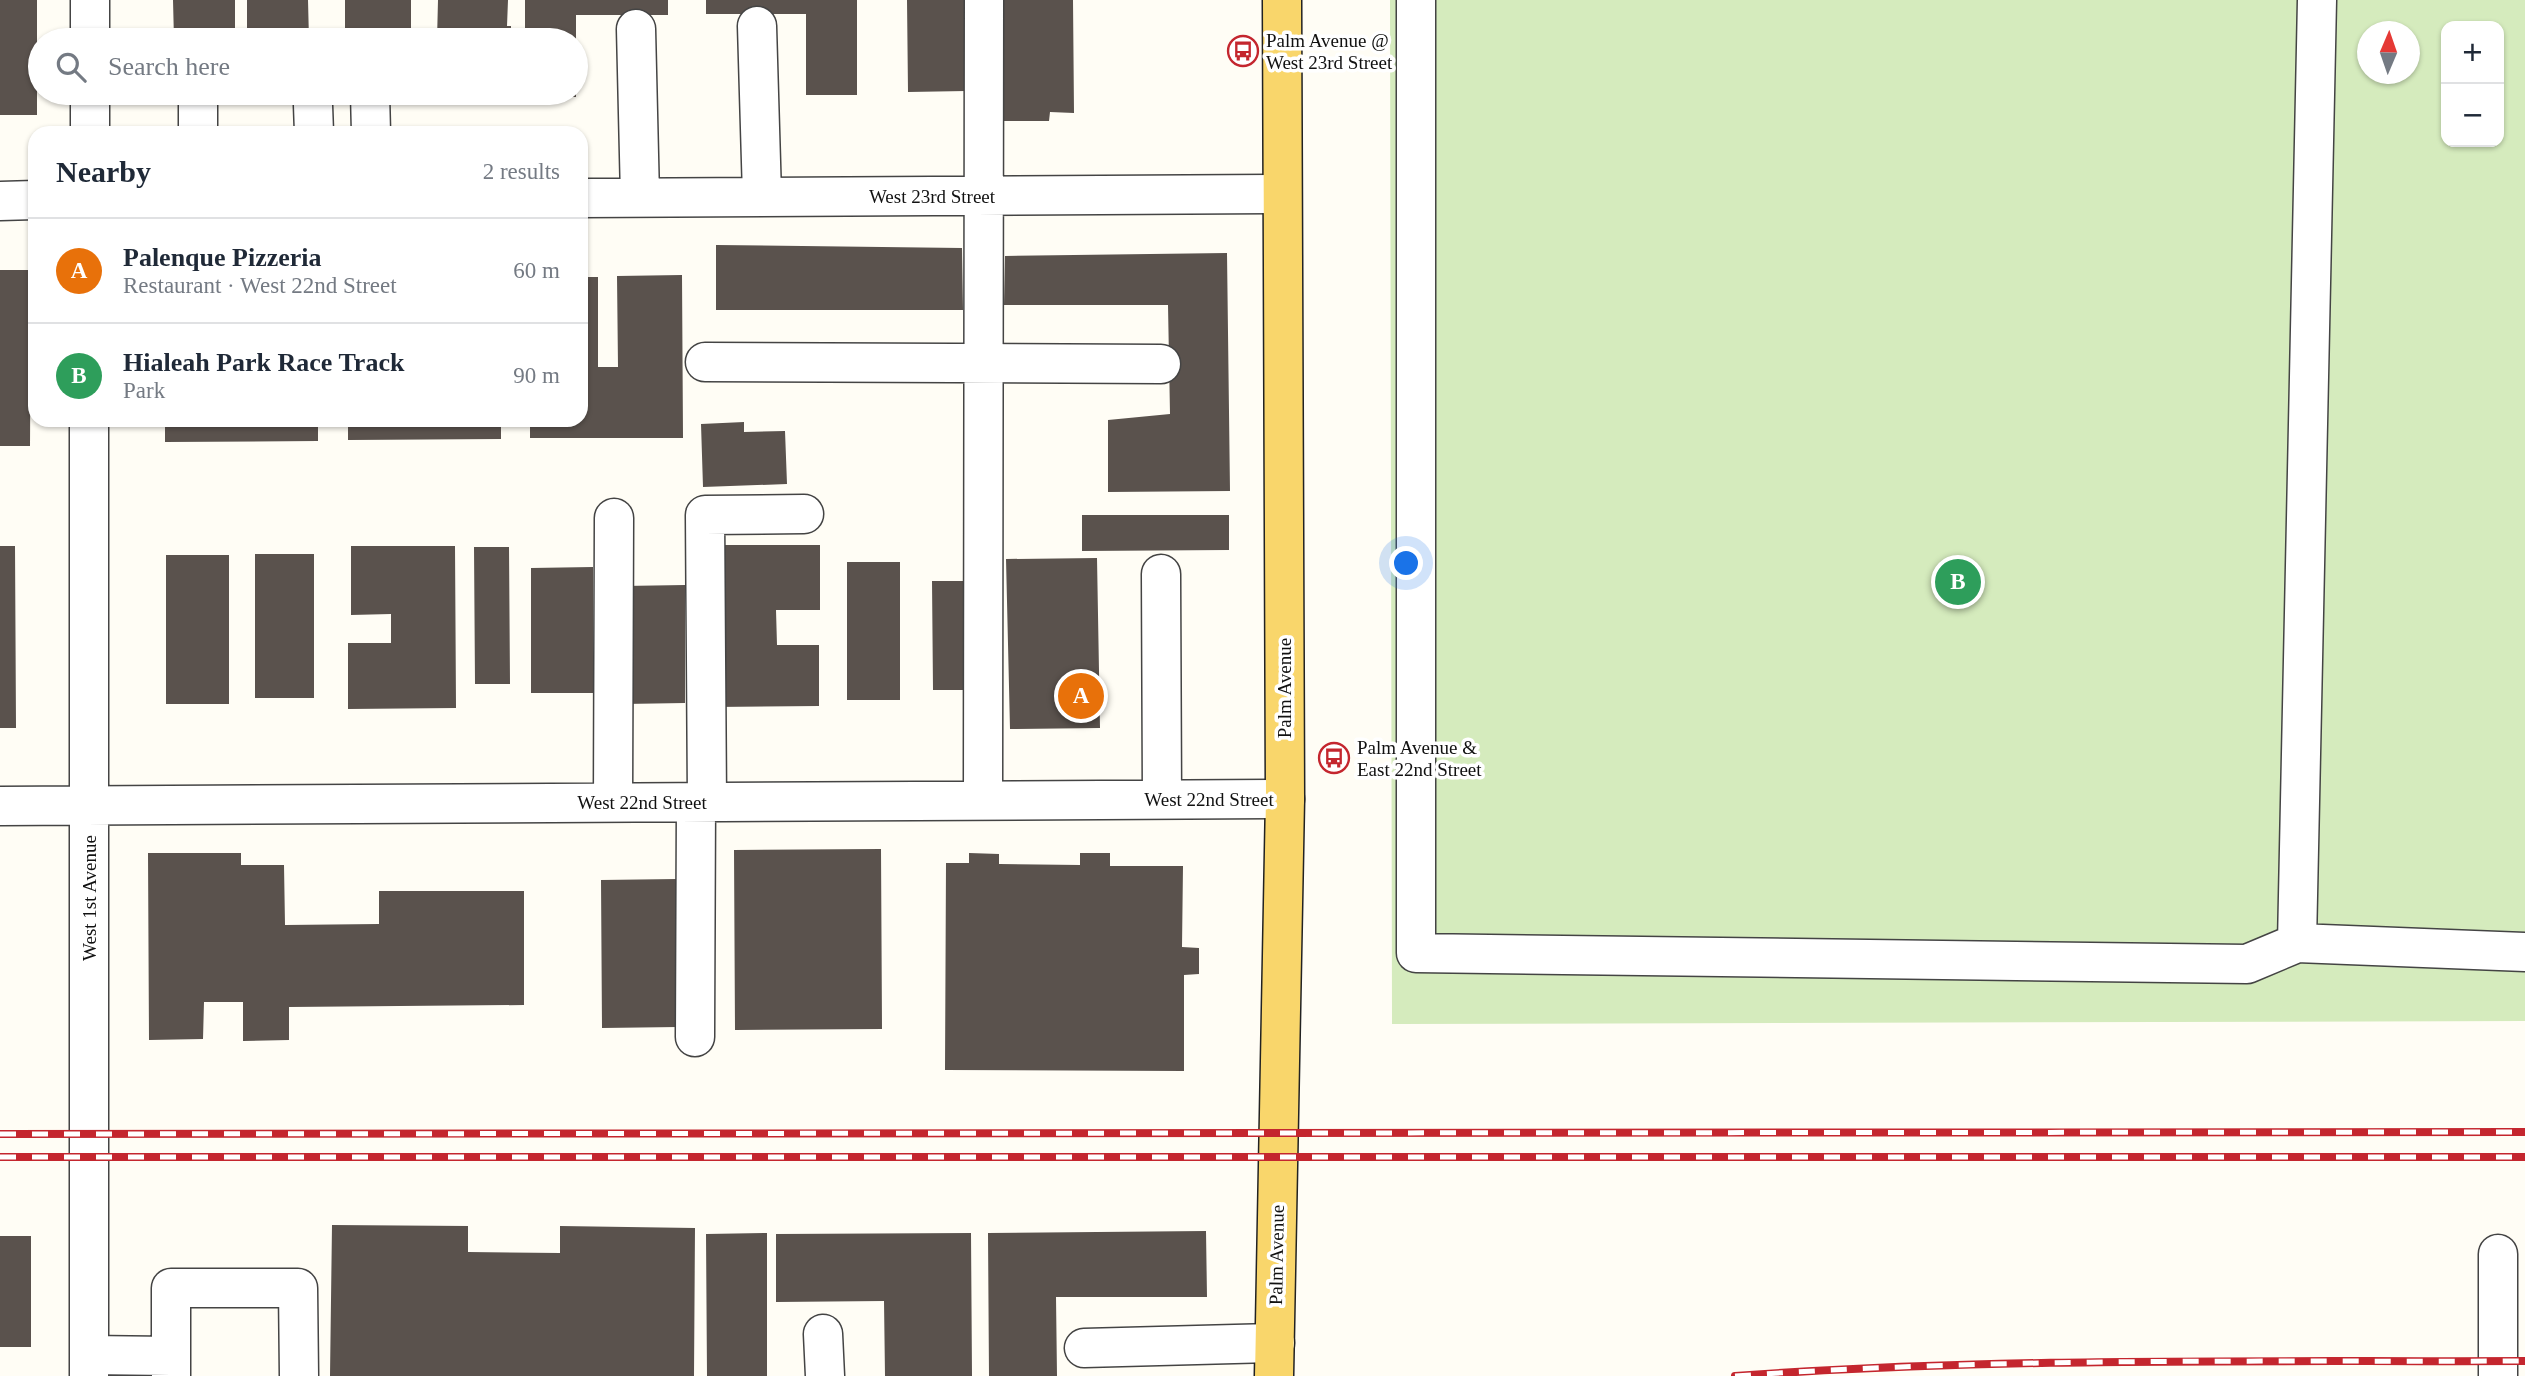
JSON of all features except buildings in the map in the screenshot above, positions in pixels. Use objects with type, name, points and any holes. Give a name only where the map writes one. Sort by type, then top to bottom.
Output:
[{"type":"main road","name":"Palm Avenue","points":[[1274,1359],[1285,799],[1282,0]]},
{"type":"street","points":[[90,0],[90,28]]},
{"type":"street","points":[[983,800],[984,0]]},
{"type":"street","points":[[1416,0],[1416,953],[2247,964],[2297,943],[2525,952]]},
{"type":"street","points":[[2297,943],[2317,0]]},
{"type":"street","points":[[757,26],[762,196]]},
{"type":"street","points":[[636,29],[640,197]]},
{"type":"street","points":[[90,105],[90,126]]},
{"type":"street","points":[[370,105],[370,126]]},
{"type":"street","name":"West 23rd Street","points":[[588,198],[1282,194]]},
{"type":"street","points":[[0,201],[28,200]]},
{"type":"street","points":[[705,362],[1161,365]]},
{"type":"street","name":"West 1st Avenue","points":[[89,427],[89,1365]]},
{"type":"street","points":[[695,1037],[705,516],[804,514]]},
{"type":"street","points":[[613,802],[614,518]]},
{"type":"street","points":[[1161,574],[1162,799]]},
{"type":"street","name":"West 22nd Street","points":[[0,806],[1285,799]]},
{"type":"street","points":[[2498,1254],[2498,1376]]},
{"type":"street","points":[[89,1365],[171,1366],[171,1289],[298,1288],[299,1376]]},
{"type":"street","points":[[2499,1323],[2525,1290]]},
{"type":"street","points":[[824,1334],[825,1376]]},
{"type":"street","points":[[1084,1348],[1274,1359]]},
{"type":"green space","points":[[1390,0],[2525,0],[2525,1021],[1392,1024]]},
{"type":"railway","points":[[0,1134],[2525,1132]]},
{"type":"railway","points":[[0,1157],[2525,1157]]},
{"type":"railway","points":[[1735,1376],[2031,1363],[2525,1361]]},
{"type":"place","name":"Palm Avenue @ West 23rd Street","points":[[1243,51]]},
{"type":"place","name":"Hialeah Park Race Track","points":[[1958,582]]},
{"type":"place","name":"Palenque Pizzeria","points":[[1081,696]]},
{"type":"place","name":"Palm Avenue & East 22nd Street","points":[[1334,758]]}]
